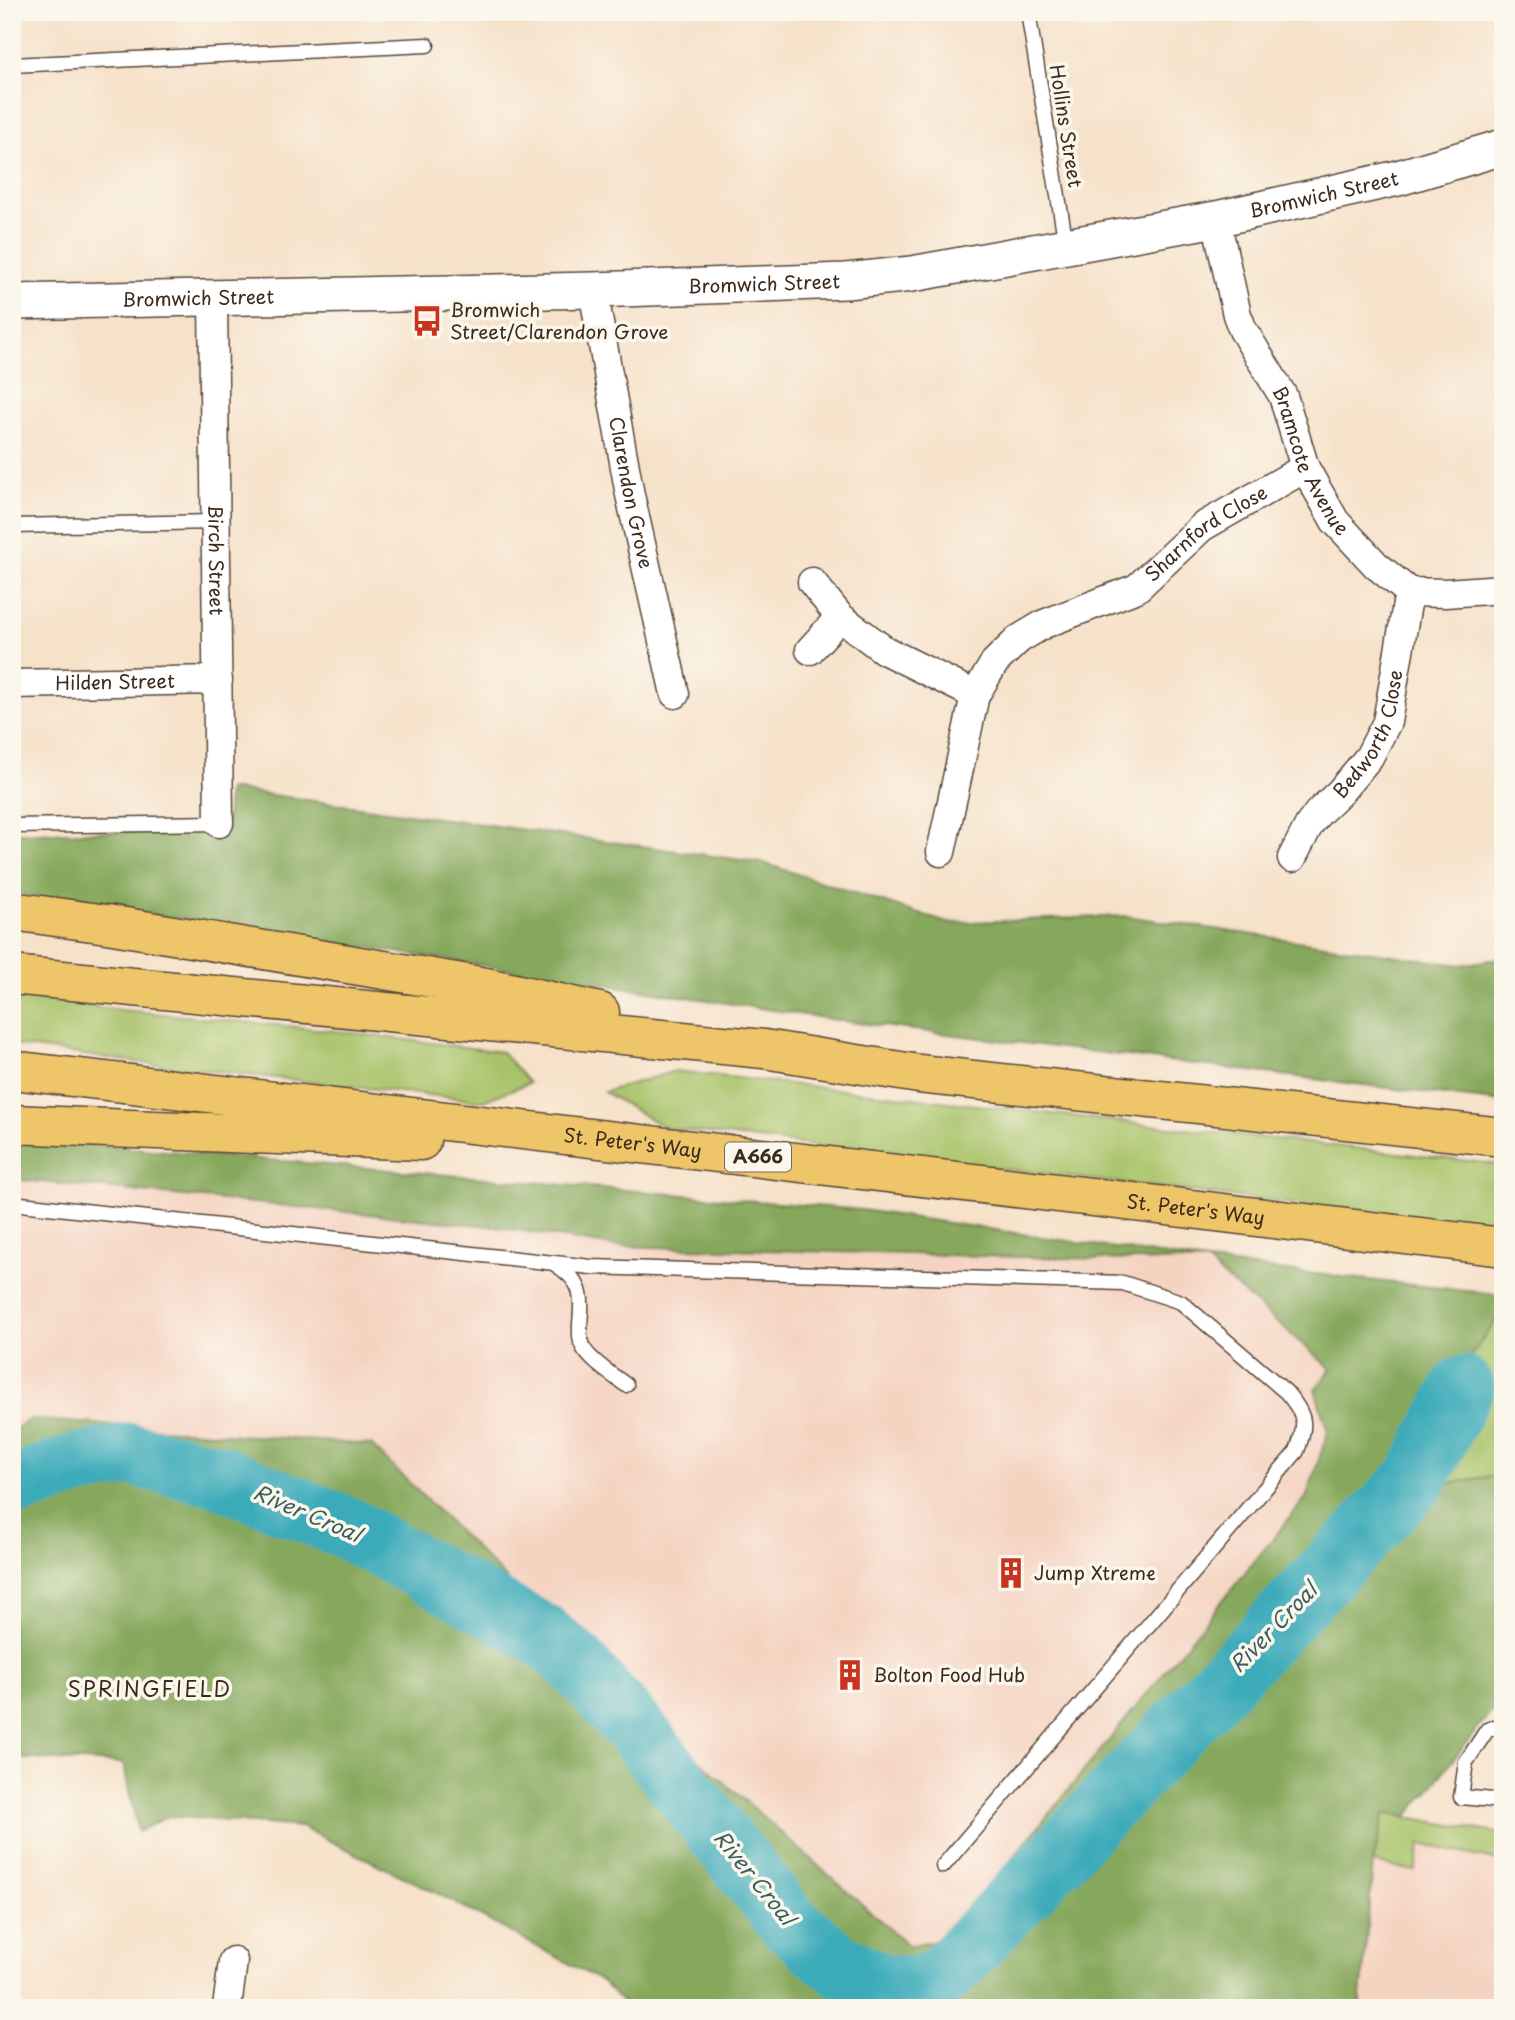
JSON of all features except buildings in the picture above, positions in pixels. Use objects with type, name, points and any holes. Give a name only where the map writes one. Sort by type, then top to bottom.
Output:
[{"type":"highway","points":[[12,911],[107,924],[486,987],[764,1049],[919,1074],[1503,1137]]},
{"type":"highway","points":[[12,975],[764,1049]]},
{"type":"highway","name":"St. Peter's Way","points":[[12,1070],[1503,1247]]},
{"type":"highway","name":"A666","points":[[12,1124],[430,1141],[517,1129]]},
{"type":"street","name":"Bromwich Street","points":[[12,302],[593,290],[846,281],[912,274],[1216,219],[1398,178],[1503,147]]},
{"type":"street","name":"Bramcote Avenue","points":[[1216,219],[1237,315],[1243,330],[1283,396],[1305,468],[1335,522],[1376,565],[1409,592]]},
{"type":"street","name":"Clarendon Grove","points":[[593,290],[630,495],[675,694]]},
{"type":"street","name":"Birch Street","points":[[213,298],[219,824]]},
{"type":"street","name":"Sharnford Close","points":[[941,852],[975,695],[995,662],[1018,639],[1044,624],[1137,587],[1202,527],[1305,468]]},
{"type":"street","points":[[812,582],[840,617],[884,650],[975,695]]},
{"type":"street","points":[[1409,592],[1445,593],[1503,589]]},
{"type":"street","name":"Bedworth Close","points":[[1292,859],[1309,825],[1368,757],[1387,722],[1409,592]]},
{"type":"street","points":[[810,650],[840,617]]},
{"type":"street","name":"Hilden Street","points":[[12,684],[218,680]]},
{"type":"street","points":[[227,2008],[233,1961]]},
{"type":"lane","name":"Hollins Street","points":[[1028,12],[1066,245]]},
{"type":"lane","points":[[12,65],[427,45]]},
{"type":"lane","points":[[12,526],[216,522]]},
{"type":"lane","points":[[12,826],[219,824]]},
{"type":"lane","points":[[12,1203],[590,1267],[1124,1283],[1181,1302],[1286,1392],[1300,1408],[1304,1430],[1297,1451],[943,1866]]},
{"type":"lane","points":[[551,1262],[574,1279],[580,1291],[581,1344],[587,1354],[626,1385]]},
{"type":"lane","points":[[1503,1724],[1487,1730],[1466,1762],[1461,1797],[1503,1801]]},
{"type":"shaded area","points":[[12,1179],[499,1227],[613,1246],[1207,1262],[1332,1370],[1315,1389],[1328,1432],[1306,1498],[947,1939],[909,1946],[612,1683],[371,1445],[32,1419],[12,1431]]},
{"type":"shaded area","points":[[1421,1844],[1503,1862],[1503,2008],[1360,2008],[1373,1863],[1415,1871]]},
{"type":"green space","points":[[228,789],[763,863],[947,923],[1126,916],[1460,965],[1503,958],[1503,1102],[850,1022],[12,893],[12,833],[226,830]]},
{"type":"green space","points":[[12,996],[121,1010],[337,1031],[502,1052],[529,1083],[483,1101],[150,1064],[12,1045]]},
{"type":"green space","points":[[675,1071],[1503,1165],[1503,1229],[666,1128],[604,1092]]},
{"type":"green space","points":[[12,1138],[862,1210],[1207,1262],[613,1246],[499,1227],[12,1179]]},
{"type":"green space","points":[[1207,1262],[1503,1295],[1503,1311],[1399,1457],[1420,1488],[1503,1474],[1503,1697],[1408,1816],[1384,1814],[1373,1863],[1360,2008],[629,2008],[600,1980],[433,1891],[301,1827],[168,1816],[138,1832],[123,1763],[12,1758],[12,1431],[31,1419],[371,1445],[612,1683],[909,1946],[947,1939],[1306,1498],[1328,1432],[1315,1389],[1331,1369]]},
{"type":"green space","points":[[1503,1311],[1503,1474],[1420,1488],[1399,1457]]},
{"type":"green space","points":[[1384,1813],[1503,1834],[1503,1862],[1421,1844],[1415,1871],[1373,1863]]},
{"type":"waterway","name":"River Croal","points":[[12,1486],[76,1465],[129,1454],[214,1474],[349,1529],[541,1634],[574,1661],[635,1729],[787,1921],[839,1965],[887,1987],[925,1987],[949,1970],[1417,1478],[1463,1387]]},
{"type":"place","name":"Bromwich Street/Clarendon Grove","points":[[427,321]]},
{"type":"place","name":"Jump Xtreme","points":[[1011,1573]]},
{"type":"place","name":"Bolton Food Hub","points":[[850,1675]]},
{"type":"district","name":"SPRINGFIELD","points":[[150,1690]]}]
